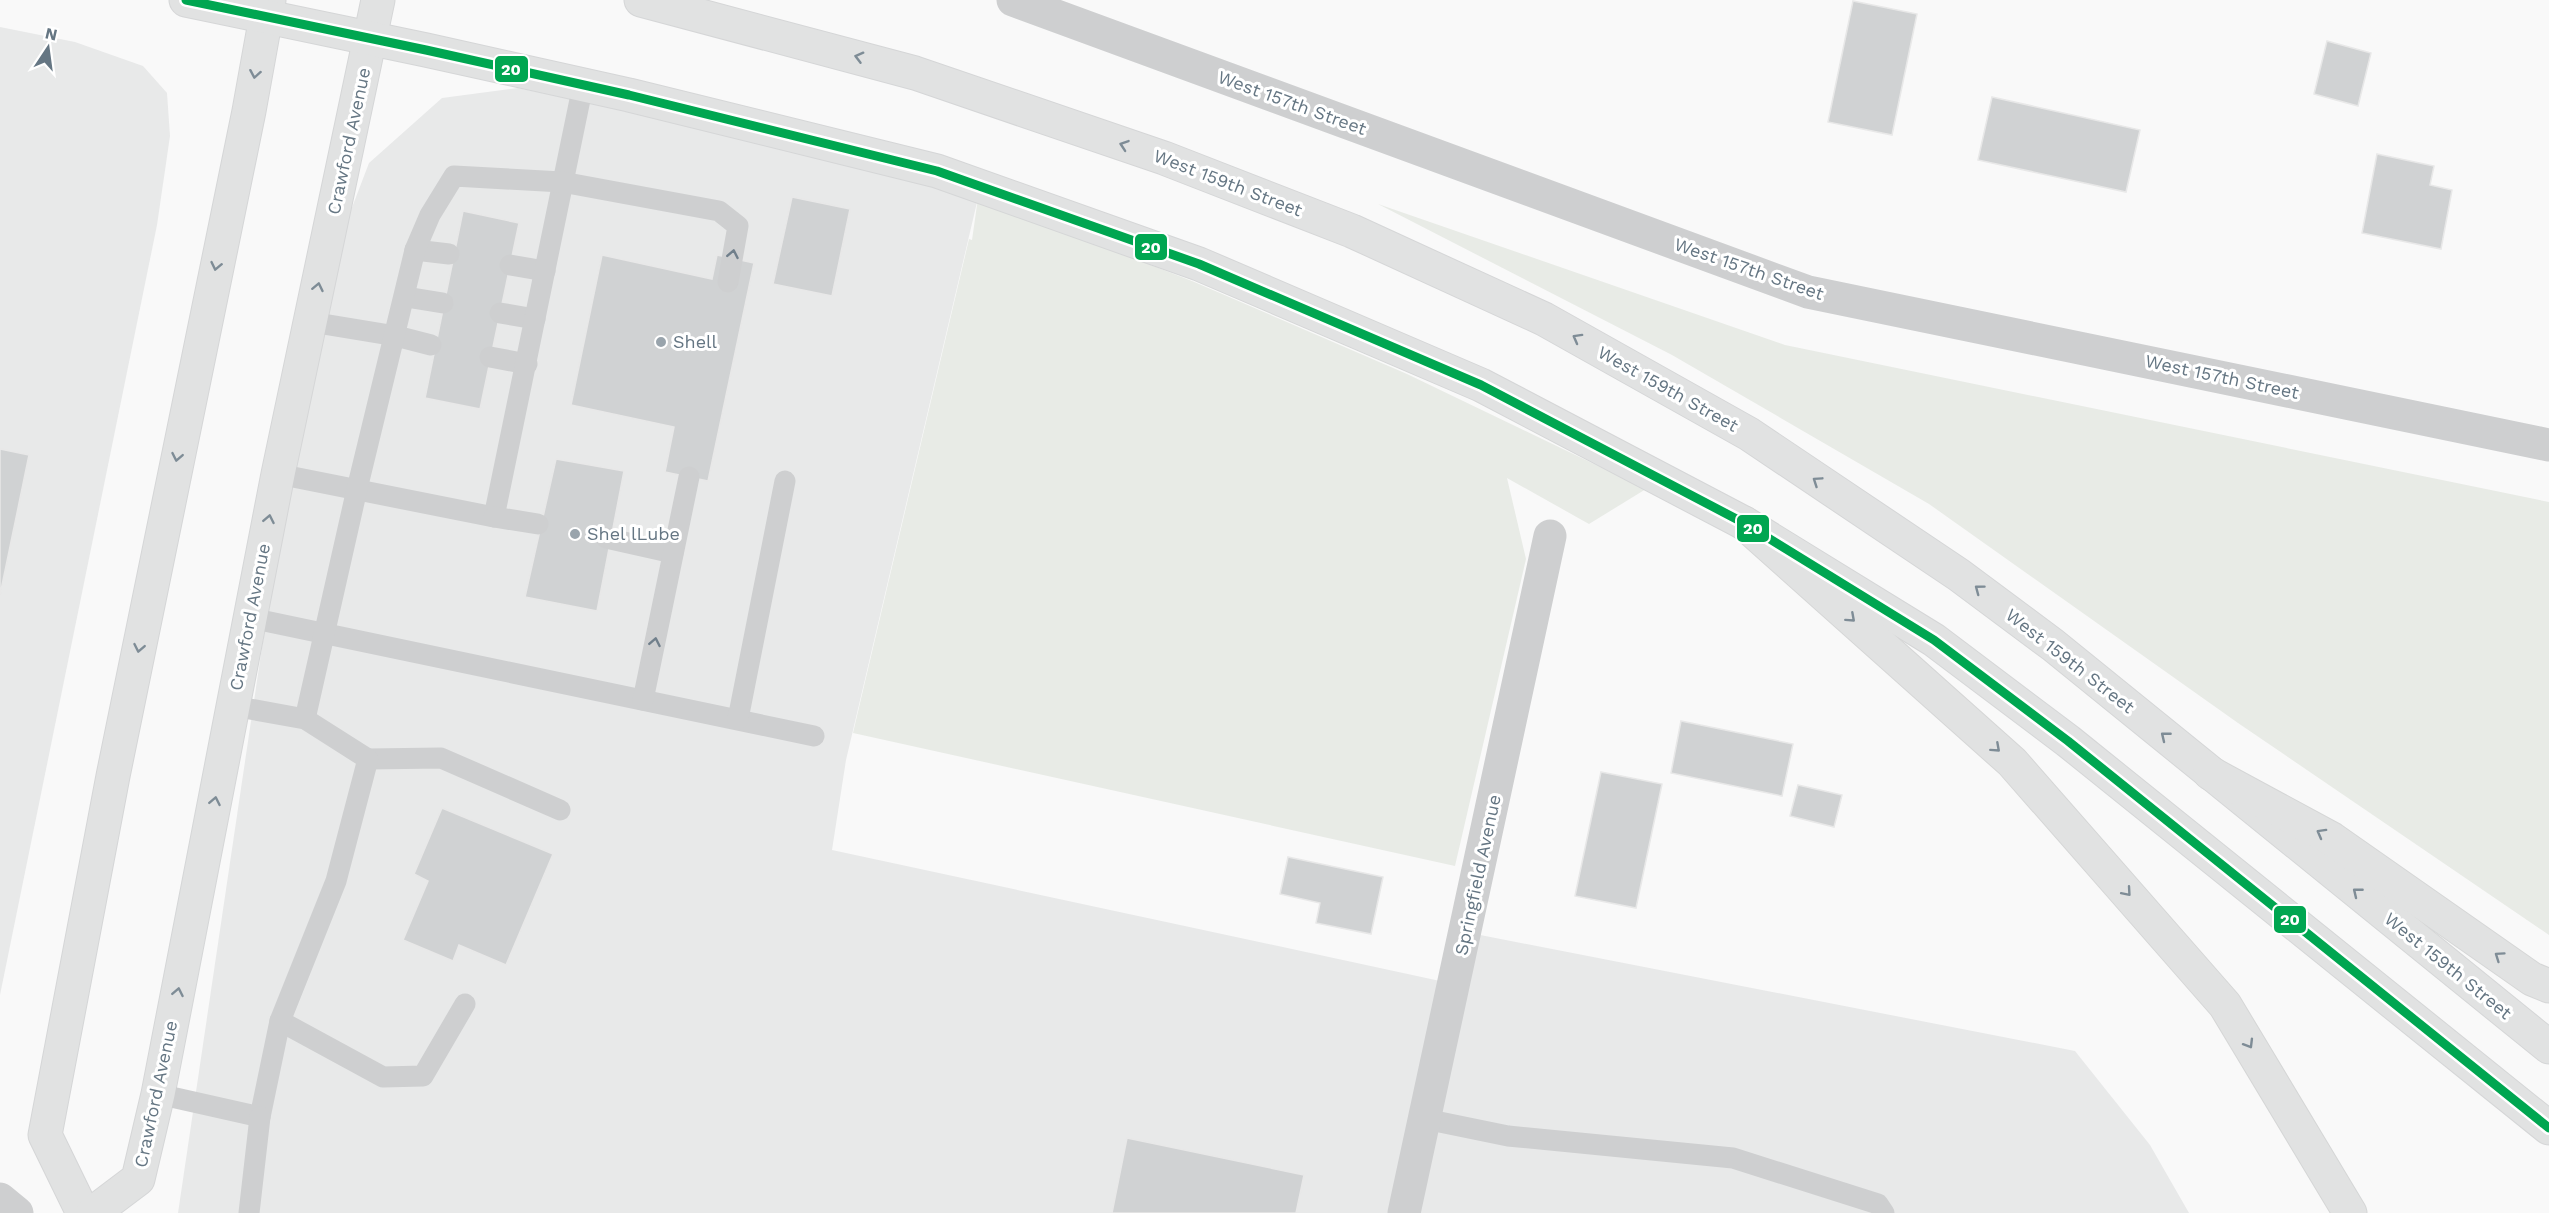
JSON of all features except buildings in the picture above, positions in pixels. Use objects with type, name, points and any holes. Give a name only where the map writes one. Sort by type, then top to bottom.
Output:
[{"type":"main road","points":[[186,0],[267,8],[370,38],[583,85],[937,171],[1199,264],[1481,385],[1744,524],[1934,640],[2068,741],[2549,1128]]},
{"type":"main road","name":"Crawford Avenue","points":[[93,1213],[138,1179],[158,1094],[278,474],[378,0]]},
{"type":"main road","name":"West 159th Street","points":[[641,0],[915,73],[1164,158],[1352,231],[1544,320],[1749,434],[1959,575],[2053,645],[2549,1047]]},
{"type":"main road","points":[[83,1213],[45,1135],[113,776],[249,111],[267,8]]},
{"type":"main road","points":[[1744,524],[2012,762],[2226,1005],[2350,1213]]},
{"type":"main road","points":[[2210,773],[2332,839],[2532,979],[2549,986]]},
{"type":"street","name":"West 157th Street","points":[[1013,0],[1808,292],[2549,445]]},
{"type":"street","name":"Springfield Avenue","points":[[1404,1213],[1550,536]]},
{"type":"street","points":[[0,1199],[17,1213]]},
{"type":"lane","points":[[494,517],[583,85]]},
{"type":"lane","points":[[305,719],[357,489],[406,297],[415,250],[429,215],[454,176],[562,182],[719,211],[738,226],[728,282]]},
{"type":"lane","points":[[415,250],[449,254]]},
{"type":"lane","points":[[510,265],[545,271]]},
{"type":"lane","points":[[406,297],[443,303]]},
{"type":"lane","points":[[500,314],[536,319]]},
{"type":"lane","points":[[310,322],[396,336],[431,345]]},
{"type":"lane","points":[[490,357],[527,364]]},
{"type":"lane","points":[[278,474],[538,524]]},
{"type":"lane","points":[[643,700],[689,477]]},
{"type":"lane","points":[[738,719],[785,481]]},
{"type":"lane","points":[[606,538],[673,553]]},
{"type":"lane","points":[[250,618],[814,735]]},
{"type":"lane","points":[[233,706],[305,719],[368,759],[441,758],[560,810]]},
{"type":"lane","points":[[249,1213],[260,1117],[280,1021],[336,881],[368,759]]},
{"type":"lane","points":[[280,1021],[383,1077],[423,1076],[465,1004]]},
{"type":"lane","points":[[158,1094],[260,1117]]},
{"type":"lane","points":[[1425,1119],[1508,1136],[1733,1158],[1878,1204],[1884,1213]]},
{"type":"shaded area","points":[[0,27],[75,42],[143,66],[167,93],[170,136],[157,225],[0,995]]},
{"type":"shaded area","points":[[518,88],[641,114],[978,198],[846,760],[832,850],[1454,984],[1465,932],[2075,1051],[2150,1145],[2189,1213],[178,1213],[262,647],[335,252],[369,163],[442,98]]},
{"type":"shaded area","points":[[978,198],[1192,281],[1407,374],[1646,489],[1589,524],[1507,478],[1526,559],[1455,866],[853,733],[969,239],[972,240]]},
{"type":"shaded area","points":[[1378,204],[1785,345],[2549,502],[2549,935],[2238,723],[1929,504],[1672,355]]},
{"type":"transit line","name":"20","points":[[186,0],[629,95],[937,171],[1199,264],[1481,385],[1744,523],[1934,640],[2068,741],[2549,1128]]},
{"type":"place","name":"Shell","points":[[661,342]]},
{"type":"place","name":"Shel lLube","points":[[575,534]]}]
